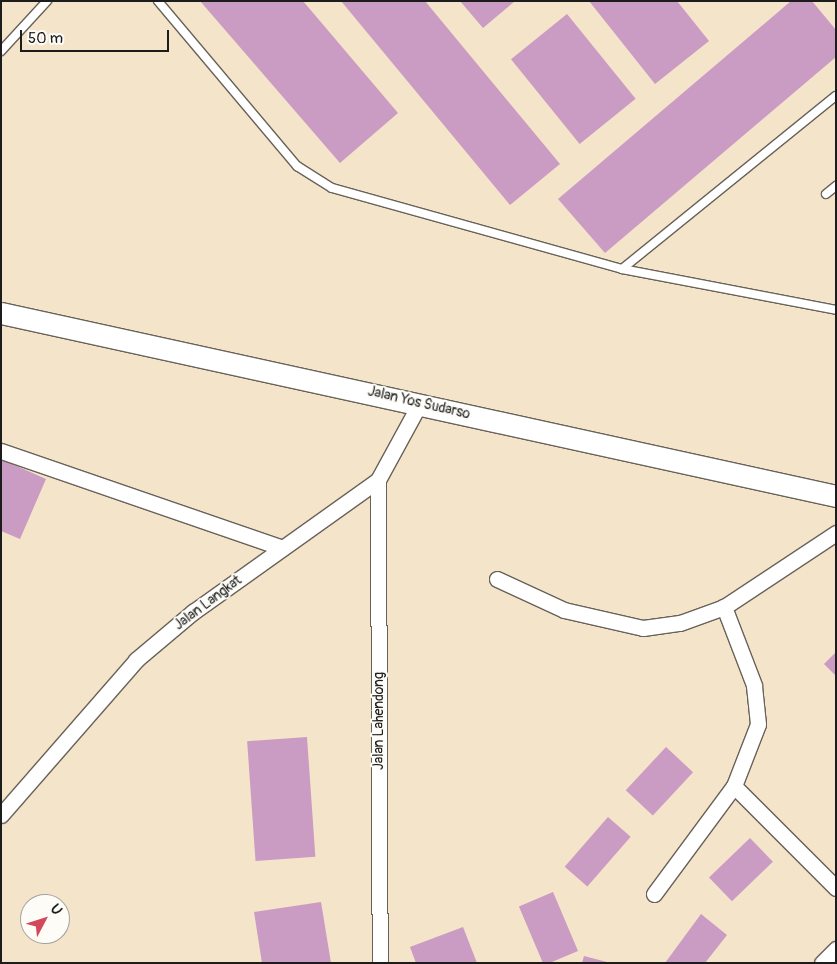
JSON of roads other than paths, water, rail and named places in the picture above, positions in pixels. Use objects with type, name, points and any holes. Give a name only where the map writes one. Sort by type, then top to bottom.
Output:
[{"type":"main road","name":"Jalan Yos Sudarso","points":[[1,313],[420,403],[836,496]]},
{"type":"street","name":"Jalan Langkat","points":[[1,815],[136,660],[282,548],[378,480],[420,403]]},
{"type":"street","points":[[1,452],[282,548]]},
{"type":"street","name":"Jalan Lahendong","points":[[378,480],[380,963]]},
{"type":"street","points":[[498,579],[564,610],[643,628],[680,622],[724,607],[836,533]]},
{"type":"street","points":[[654,894],[734,786],[758,724],[754,686],[724,607]]},
{"type":"street","points":[[734,786],[836,888]]},
{"type":"street","points":[[822,963],[836,949]]},
{"type":"lane","points":[[1,52],[47,1]]},
{"type":"lane","points":[[158,1],[297,166],[332,188],[622,269],[836,310]]},
{"type":"lane","points":[[622,269],[836,96]]},
{"type":"lane","points":[[826,194],[836,186]]}]
